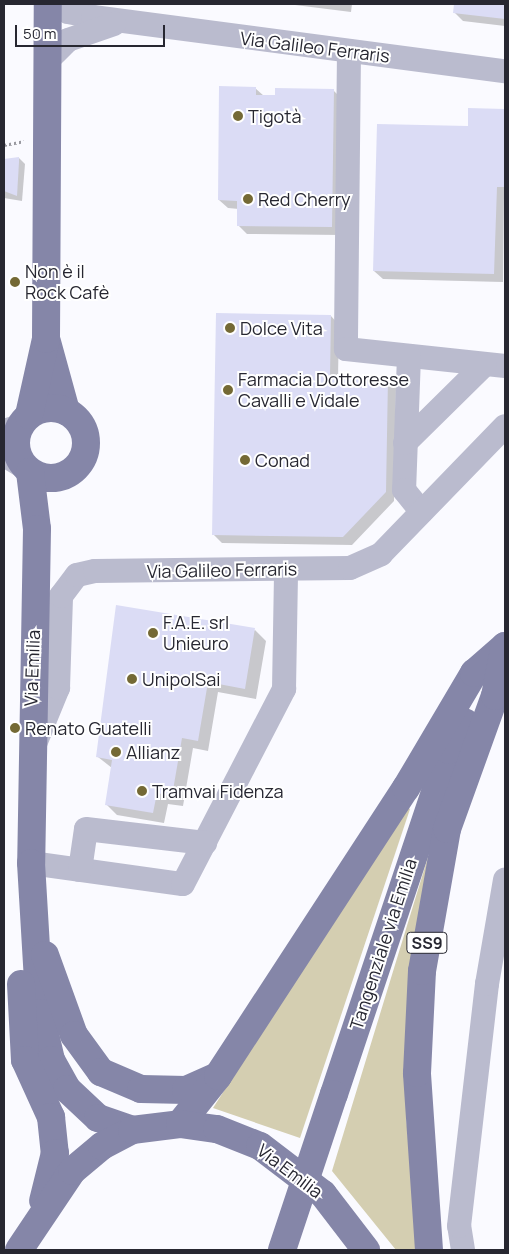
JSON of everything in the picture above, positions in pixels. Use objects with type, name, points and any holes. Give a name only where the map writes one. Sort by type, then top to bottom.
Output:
[{"type":"main road","points":[[48,4],[46,339],[66,411]]},
{"type":"main road","points":[[46,339],[18,424],[16,448],[20,465],[51,478],[72,472]]},
{"type":"main road","points":[[18,424],[47,408],[66,411],[79,421],[86,439],[82,459],[36,529]]},
{"type":"main road","name":"Via Emilia","points":[[20,465],[36,529],[30,758],[32,896],[40,946],[40,1013],[51,1060],[67,1089],[98,1118],[132,1130]]},
{"type":"main road","points":[[180,1124],[218,1076],[406,788],[474,673],[505,646]]},
{"type":"main road","name":"Tangenziale via Emilia","points":[[282,1250],[449,750],[505,646]]},
{"type":"main road","name":"SS9","points":[[428,1250],[417,1073],[422,971],[447,828],[495,696],[505,646]]},
{"type":"main road","name":"Via Emilia","points":[[32,896],[22,943],[25,1060],[51,1117],[55,1153],[41,1213]]},
{"type":"main road","points":[[40,946],[74,1035],[101,1072],[141,1089],[186,1090],[218,1076]]},
{"type":"main road","name":"Via Emilia","points":[[19,1250],[41,1213],[72,1171],[102,1146],[132,1130],[180,1124],[217,1128],[260,1146],[323,1194],[366,1250]]},
{"type":"street","name":"Via Galileo Ferraris","points":[[60,4],[68,12],[125,21],[505,71]]},
{"type":"street","points":[[48,60],[68,40],[88,29],[125,21]]},
{"type":"street","points":[[349,51],[346,349],[495,365]]},
{"type":"street","points":[[409,356],[404,490],[422,512]]},
{"type":"street","points":[[405,443],[495,365]]},
{"type":"street","name":"Via Galileo Ferraris","points":[[30,758],[58,688],[58,610],[69,582],[85,572],[200,572],[350,568],[374,558],[422,512],[505,426]]},
{"type":"street","points":[[31,863],[184,884],[284,689],[286,570]]},
{"type":"street","points":[[80,870],[86,829],[205,843]]},
{"type":"street","points":[[462,1250],[459,1226],[487,984],[505,880]]},
{"type":"shaded area","points":[[406,806],[410,809],[300,1138],[213,1108]]},
{"type":"shaded area","points":[[428,857],[433,859],[411,983],[406,1115],[418,1250],[396,1250],[332,1171]]},
{"type":"building","points":[[454,4],[505,4],[505,19],[453,13]]},
{"type":"building","points":[[219,86],[256,87],[256,95],[275,95],[275,88],[334,89],[332,227],[237,226],[237,201],[218,200]]},
{"type":"building","points":[[468,108],[505,109],[505,187],[497,187],[494,274],[373,271],[377,124],[468,126]]},
{"type":"building","points":[[19,157],[17,196],[4,191],[4,159]]},
{"type":"building","points":[[216,313],[331,315],[330,377],[388,378],[386,492],[343,537],[212,535]]},
{"type":"building","points":[[116,605],[255,628],[245,689],[208,682],[198,741],[182,738],[172,796],[157,793],[153,813],[105,805],[112,760],[96,757]]},
{"type":"place","name":"Tigotà","points":[[238,116]]},
{"type":"place","name":"Red Cherry","points":[[248,199]]},
{"type":"place","name":"Non è il Rock Cafè","points":[[15,282]]},
{"type":"place","name":"Dolce Vita","points":[[230,328]]},
{"type":"place","name":"Farmacia Dottoresse Cavalli e Vidale","points":[[228,390]]},
{"type":"place","name":"Conad","points":[[245,460]]},
{"type":"place","name":"F.A.E. srl Unieuro","points":[[153,633]]},
{"type":"place","name":"UnipolSai","points":[[132,679]]},
{"type":"place","name":"Renato Guatelli","points":[[15,728]]},
{"type":"place","name":"Allianz","points":[[116,752]]},
{"type":"place","name":"Tramvai Fidenza","points":[[142,791]]}]
